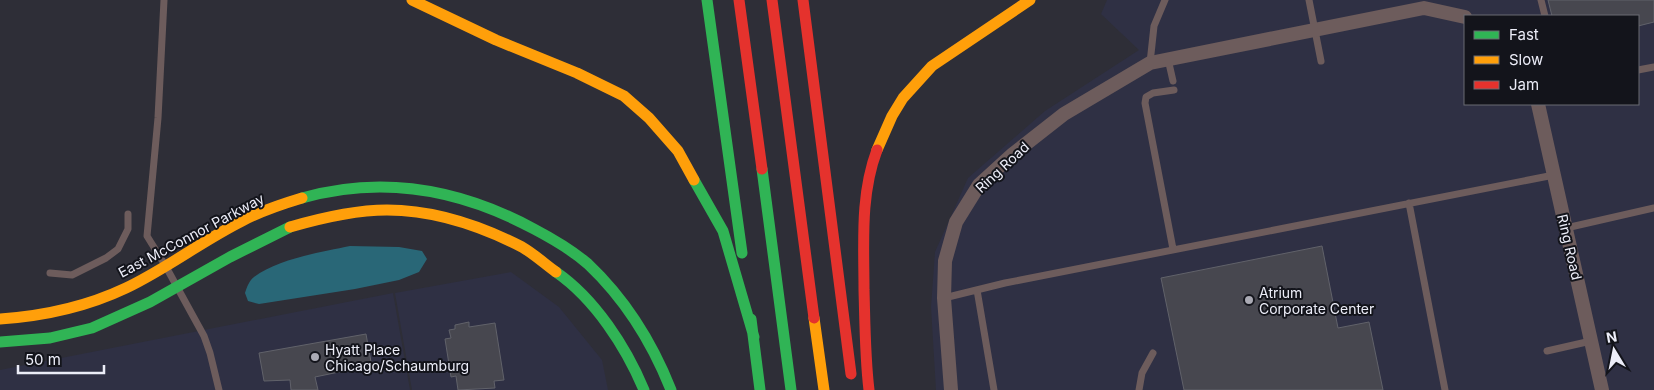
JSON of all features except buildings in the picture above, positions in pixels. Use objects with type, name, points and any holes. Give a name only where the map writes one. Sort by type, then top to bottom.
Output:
[{"type":"main road","points":[[412,0],[496,40],[624,96],[649,118],[678,151],[723,231],[754,337]]},
{"type":"main road","points":[[707,0],[760,390]]},
{"type":"main road","points":[[739,0],[791,390]]},
{"type":"main road","points":[[772,0],[824,390]]},
{"type":"main road","points":[[803,0],[853,390]]},
{"type":"main road","points":[[869,390],[866,365],[863,225],[865,193],[874,152],[897,106],[932,66],[1030,0]]},
{"type":"main road","name":"East McConnor Parkway","points":[[0,319],[41,315],[75,308],[126,288],[244,221],[301,197],[376,186],[404,187],[467,199],[515,216],[586,262],[627,309],[654,352],[670,390]]},
{"type":"main road","points":[[0,342],[50,338],[92,328],[150,302],[176,286],[282,230],[307,222],[353,212],[387,210],[424,214],[453,220],[523,248],[569,281],[594,307],[633,364],[644,390]]},
{"type":"street","name":"Ring Road","points":[[951,390],[944,298],[945,261],[956,222],[979,185],[1013,154],[1064,114],[1150,63],[1424,8],[1464,17]]},
{"type":"street","name":"Ring Road","points":[[1538,105],[1602,390]]},
{"type":"lane","points":[[164,0],[157,133],[147,236],[204,336],[219,390]]},
{"type":"lane","points":[[1150,63],[1154,26],[1164,0]]},
{"type":"lane","points":[[1309,0],[1321,61]]},
{"type":"lane","points":[[1542,0],[1545,15]]},
{"type":"lane","points":[[1168,59],[1172,81]]},
{"type":"lane","points":[[1639,70],[1654,67]]},
{"type":"lane","points":[[1172,250],[1145,103],[1146,97],[1153,93],[1174,90]]},
{"type":"lane","points":[[944,298],[1005,283],[1554,175]]},
{"type":"lane","points":[[1409,203],[1445,390]]},
{"type":"lane","points":[[1566,228],[1654,208]]},
{"type":"lane","points":[[50,274],[72,275],[106,258],[118,249],[128,229],[128,214]]},
{"type":"lane","points":[[977,290],[994,390]]},
{"type":"lane","points":[[1547,351],[1591,341]]},
{"type":"lane","points":[[1139,390],[1142,373],[1153,353]]},
{"type":"shaded area","points":[[1107,0],[1654,0],[1654,390],[936,390],[931,307],[935,252],[968,178],[1045,111],[1139,50],[1101,14]]},
{"type":"shaded area","points":[[350,246],[399,247],[422,251],[427,259],[419,272],[399,280],[259,304],[248,301],[245,293],[251,280],[275,265],[300,257]]},
{"type":"shaded area","points":[[511,272],[559,307],[602,360],[608,390],[412,390],[395,293]]},
{"type":"shaded area","points":[[393,293],[410,390],[0,390],[0,370]]},
{"type":"traffic: fast","points":[[707,0],[742,253]]},
{"type":"traffic: fast","points":[[762,169],[791,390]]},
{"type":"traffic: fast","points":[[694,180],[723,231],[754,337]]},
{"type":"traffic: fast","points":[[302,198],[332,191],[362,188],[392,187],[421,190],[479,204],[534,229],[582,259],[614,292],[646,338],[671,390]]},
{"type":"traffic: fast","points":[[0,342],[50,338],[92,328],[150,302],[230,257],[290,227]]},
{"type":"traffic: fast","points":[[556,272],[584,296],[608,325],[628,357],[644,390]]},
{"type":"traffic: fast","points":[[751,319],[760,390]]},
{"type":"traffic: slow","points":[[412,0],[496,40],[577,73],[624,96],[649,118],[678,151],[694,180]]},
{"type":"traffic: slow","points":[[877,150],[892,116],[903,98],[932,66],[1030,0]]},
{"type":"traffic: slow","points":[[0,319],[33,316],[64,310],[111,295],[155,272],[242,221],[302,198]]},
{"type":"traffic: slow","points":[[290,227],[362,211],[387,210],[422,213],[473,226],[506,239],[522,247],[556,272]]},
{"type":"traffic: slow","points":[[814,318],[824,390]]},
{"type":"traffic: jam","points":[[739,0],[762,169]]},
{"type":"traffic: jam","points":[[772,0],[814,318]]},
{"type":"traffic: jam","points":[[803,0],[851,374]]},
{"type":"traffic: jam","points":[[869,390],[865,328],[864,219],[868,184],[877,150]]},
{"type":"place","name":"Atrium Corporate Center","points":[[1249,300]]},
{"type":"place","name":"Hyatt Place Chicago/Schaumburg","points":[[315,357]]}]
